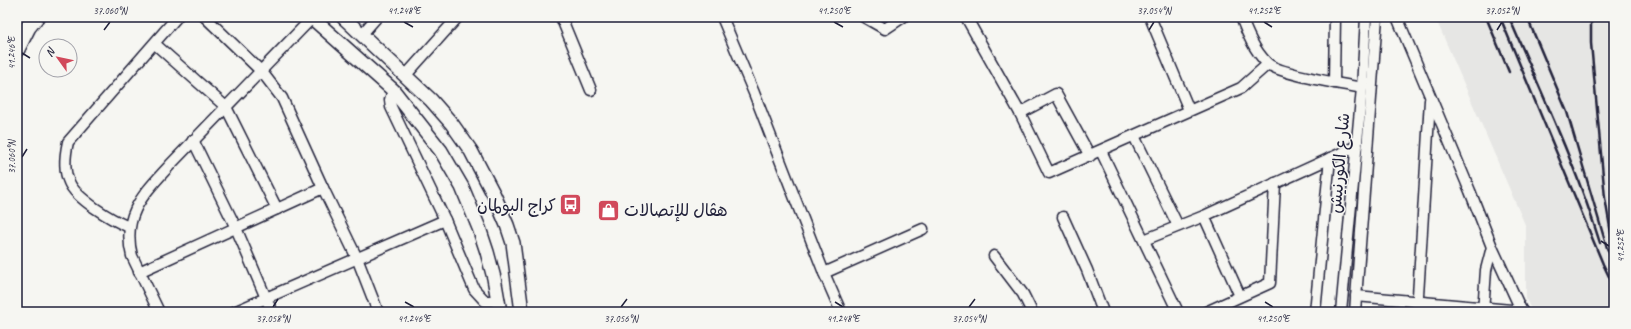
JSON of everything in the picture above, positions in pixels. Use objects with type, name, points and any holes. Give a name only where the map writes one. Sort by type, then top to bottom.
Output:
[{"type":"highway","points":[[17,49],[22,38],[36,17]]},
{"type":"main road","points":[[343,17],[406,75],[441,111],[463,139],[485,176],[507,225],[513,243],[522,312]]},
{"type":"main road","points":[[311,18],[393,90],[441,151],[462,187],[487,252],[500,306]]},
{"type":"main road","points":[[393,90],[406,75]]},
{"type":"street","points":[[129,227],[102,214],[76,192],[69,183],[67,176],[66,155],[68,142],[177,17]]},
{"type":"street","points":[[205,17],[262,72],[282,98],[357,258],[378,312]]},
{"type":"street","points":[[362,34],[377,17]]},
{"type":"street","points":[[406,75],[458,17]]},
{"type":"street","points":[[561,17],[591,90]]},
{"type":"street","points":[[722,17],[754,93],[824,273],[841,312]]},
{"type":"street","points":[[864,17],[885,29],[903,17]]},
{"type":"street","points":[[966,17],[1020,113],[1049,173],[1241,88],[1268,64]]},
{"type":"street","points":[[1150,17],[1189,110]]},
{"type":"street","points":[[1241,17],[1253,44],[1268,64],[1311,78],[1362,88]]},
{"type":"street","points":[[1334,82],[1335,17]]},
{"type":"street","name":"شارع الكورنيش","points":[[1341,312],[1362,88],[1366,17]]},
{"type":"street","name":"شارع الكورنيش","points":[[1355,312],[1377,17]]},
{"type":"street","points":[[1356,296],[1418,307],[1522,312],[1492,247],[1397,17]]},
{"type":"street","points":[[159,312],[139,272],[130,249],[129,227],[134,211],[142,197],[194,140],[262,72],[311,18]]},
{"type":"street","points":[[155,44],[226,107],[277,209]]},
{"type":"street","points":[[393,90],[390,100],[391,107],[445,220],[474,289],[485,301],[500,306]]},
{"type":"street","points":[[1020,113],[1056,94],[1090,156]]},
{"type":"street","points":[[1418,307],[1431,98]]},
{"type":"street","points":[[1134,136],[1178,226]]},
{"type":"street","points":[[194,140],[236,228],[272,312]]},
{"type":"street","points":[[1144,240],[1204,216],[1357,146]]},
{"type":"street","points":[[1101,151],[1178,312]]},
{"type":"street","points":[[1314,312],[1330,158]]},
{"type":"street","points":[[1206,312],[1270,283],[1275,183]]},
{"type":"street","points":[[139,272],[323,188]]},
{"type":"street","points":[[1204,216],[1240,296]]},
{"type":"street","points":[[1063,217],[1087,270],[1103,312]]},
{"type":"street","points":[[234,312],[445,220]]},
{"type":"street","points":[[824,273],[923,229]]},
{"type":"street","points":[[1483,310],[1486,270],[1492,247]]},
{"type":"street","points":[[994,256],[1023,294],[1032,312]]},
{"type":"shaded area","points":[[1435,17],[1614,17],[1614,312],[1532,312],[1526,299],[1526,227]]},
{"type":"railway","points":[[1486,17],[1509,72]]},
{"type":"railway","points":[[1500,17],[1614,287]]},
{"type":"railway","points":[[1509,17],[1569,157],[1591,214],[1600,243]]},
{"type":"railway","points":[[1527,17],[1567,112],[1607,248],[1614,264]]},
{"type":"railway","points":[[1591,17],[1591,43],[1605,198],[1614,251]]},
{"type":"place","name":"كراج البولمان","points":[[571,205]]},
{"type":"place","name":"هڤال للإتصالات","points":[[609,210]]}]
